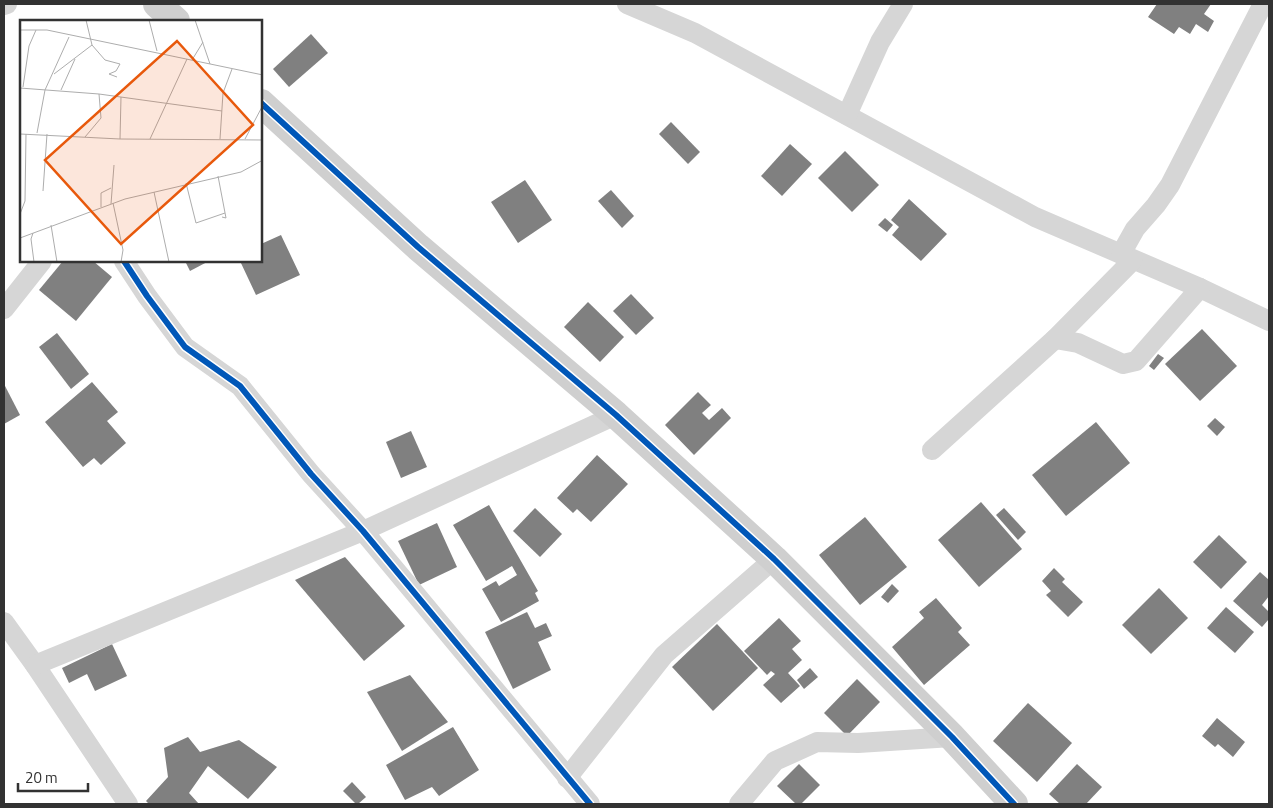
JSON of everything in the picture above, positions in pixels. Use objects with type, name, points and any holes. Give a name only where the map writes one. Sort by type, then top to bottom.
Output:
[{"type":"street","points":[[157,4],[175,20]]},
{"type":"street","points":[[847,115],[880,42],[903,4]]},
{"type":"street","points":[[932,450],[1056,339],[1127,257],[1134,229],[1156,205],[1170,185],[1263,4]]},
{"type":"street","points":[[632,5],[695,33],[1035,217],[1200,288],[1269,321]]},
{"type":"street","points":[[262,104],[418,247],[616,415],[774,560],[952,737],[1014,804]]},
{"type":"street","points":[[4,310],[41,262]]},
{"type":"street","points":[[125,262],[185,347],[240,386],[311,474],[363,531],[590,804]]},
{"type":"street","points":[[1056,339],[1078,343],[1124,364],[1136,361],[1200,288]]},
{"type":"street","points":[[35,665],[363,531],[616,415]]},
{"type":"street","points":[[567,778],[664,654],[774,560]]},
{"type":"street","points":[[7,632],[35,665],[128,804]]},
{"type":"street","points":[[739,804],[774,761],[817,742],[858,743],[952,737]]},
{"type":"building","points":[[1157,4],[1211,4],[1204,14],[1214,21],[1208,32],[1196,24],[1190,34],[1179,27],[1174,34],[1148,17]]},
{"type":"building","points":[[311,34],[328,53],[289,87],[273,69]]},
{"type":"building","points":[[671,122],[700,152],[688,164],[659,134]]},
{"type":"building","points":[[790,144],[812,164],[782,196],[761,176]]},
{"type":"building","points":[[845,151],[879,185],[852,212],[818,178]]},
{"type":"building","points":[[525,180],[552,220],[518,243],[491,202]]},
{"type":"building","points":[[611,190],[634,216],[622,228],[598,201]]},
{"type":"building","points":[[909,199],[947,234],[921,261],[892,235],[899,227],[891,220]]},
{"type":"building","points":[[885,218],[893,225],[887,232],[878,225]]},
{"type":"building","points":[[281,235],[300,275],[256,295],[240,262],[262,262],[262,244]]},
{"type":"building","points":[[62,262],[94,262],[112,277],[76,321],[39,290]]},
{"type":"building","points":[[186,262],[207,262],[190,271]]},
{"type":"building","points":[[631,294],[654,318],[636,335],[613,311]]},
{"type":"building","points":[[588,302],[624,337],[600,362],[564,327]]},
{"type":"building","points":[[1202,329],[1237,366],[1200,401],[1165,364]]},
{"type":"building","points":[[57,333],[89,374],[71,389],[39,347]]},
{"type":"building","points":[[1158,354],[1164,358],[1154,370],[1149,366]]},
{"type":"building","points":[[92,382],[118,412],[107,421],[126,443],[101,465],[94,458],[83,467],[45,422]]},
{"type":"building","points":[[4,384],[20,415],[4,424]]},
{"type":"building","points":[[698,392],[711,405],[702,413],[709,420],[722,408],[731,418],[694,455],[665,425]]},
{"type":"building","points":[[1215,418],[1225,427],[1217,436],[1207,426]]},
{"type":"building","points":[[1096,422],[1130,463],[1066,516],[1032,475]]},
{"type":"building","points":[[411,431],[427,467],[401,478],[386,442]]},
{"type":"building","points":[[597,455],[628,484],[591,522],[577,509],[573,513],[557,498]]},
{"type":"building","points":[[981,502],[1022,549],[979,587],[938,540]]},
{"type":"building","points":[[489,505],[538,591],[535,593],[539,601],[501,622],[482,589],[496,581],[499,586],[517,575],[512,566],[486,581],[453,525]]},
{"type":"building","points":[[535,508],[562,534],[540,557],[513,531]]},
{"type":"building","points":[[1004,508],[1026,532],[1018,540],[996,515]]},
{"type":"building","points":[[865,517],[907,567],[860,605],[819,555]]},
{"type":"building","points":[[437,523],[457,567],[419,585],[398,541]]},
{"type":"building","points":[[1219,535],[1247,562],[1221,589],[1193,562]]},
{"type":"building","points":[[345,557],[405,626],[364,661],[295,580]]},
{"type":"building","points":[[1054,568],[1065,579],[1062,582],[1083,602],[1068,617],[1046,595],[1051,591],[1042,581]]},
{"type":"building","points":[[1260,572],[1269,580],[1269,596],[1262,605],[1269,612],[1269,619],[1262,627],[1233,601]]},
{"type":"building","points":[[892,584],[899,591],[888,603],[881,597]]},
{"type":"building","points":[[1159,588],[1188,618],[1151,654],[1122,625]]},
{"type":"building","points":[[936,598],[962,628],[958,632],[970,645],[924,685],[892,647],[924,618],[919,612]]},
{"type":"building","points":[[1226,607],[1254,632],[1235,653],[1207,628]]},
{"type":"building","points":[[527,612],[535,628],[546,623],[552,636],[538,642],[551,670],[513,689],[485,632]]},
{"type":"building","points":[[779,618],[801,641],[792,649],[802,660],[788,673],[800,686],[781,703],[763,685],[775,674],[771,671],[767,675],[744,651]]},
{"type":"building","points":[[717,624],[758,668],[713,711],[672,667]]},
{"type":"building","points":[[112,644],[127,676],[95,691],[87,674],[69,683],[62,668]]},
{"type":"building","points":[[810,668],[818,677],[804,689],[797,680]]},
{"type":"building","points":[[410,675],[448,722],[402,751],[367,692]]},
{"type":"building","points":[[857,679],[880,702],[847,736],[824,713]]},
{"type":"building","points":[[1028,703],[1072,743],[1037,782],[993,741]]},
{"type":"building","points":[[1217,718],[1245,742],[1233,757],[1218,744],[1215,747],[1202,736]]},
{"type":"building","points":[[453,727],[479,770],[439,796],[432,787],[405,800],[386,765]]},
{"type":"building","points":[[188,737],[200,752],[239,740],[277,767],[248,799],[208,766],[189,793],[199,804],[149,804],[146,801],[168,777],[164,748]]},
{"type":"building","points":[[799,764],[820,785],[801,804],[796,804],[777,786]]},
{"type":"building","points":[[1077,764],[1102,787],[1086,804],[1060,804],[1049,794]]},
{"type":"building","points":[[352,782],[366,797],[358,804],[343,791]]},
{"type":"cycle path","points":[[262,104],[418,247],[616,415],[774,559],[952,737],[1014,804]]},
{"type":"cycle path","points":[[125,262],[185,347],[240,386],[311,474],[363,531],[590,804]]}]
